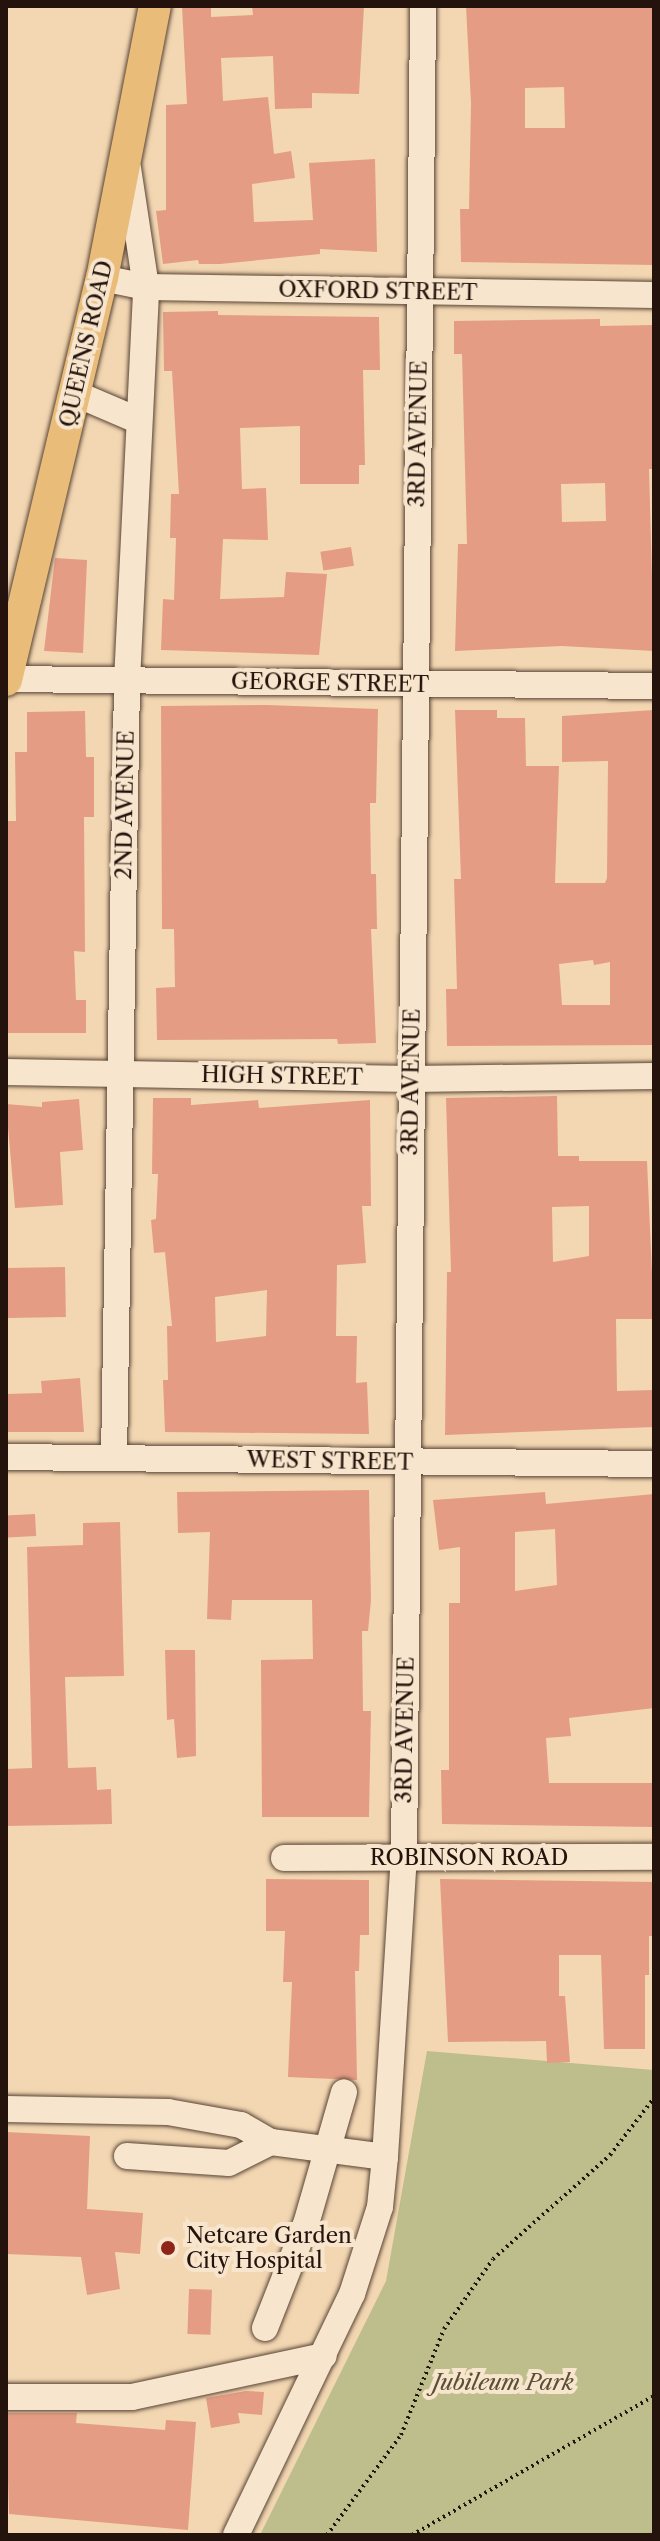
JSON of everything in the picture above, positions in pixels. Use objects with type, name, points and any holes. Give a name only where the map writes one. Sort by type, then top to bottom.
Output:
[{"type":"main road","name":"QUEENS ROAD","points":[[6,680],[102,278],[155,6]]},
{"type":"street","name":"3RD AVENUE","points":[[236,2535],[324,2356],[368,2251],[385,2157],[404,1858],[423,6]]},
{"type":"street","name":"2ND AVENUE","points":[[114,1458],[127,681],[137,420],[146,287],[126,154]]},
{"type":"street","name":"OXFORD STREET","points":[[102,278],[146,287],[654,295]]},
{"type":"street","points":[[74,393],[137,420]]},
{"type":"street","name":"GEORGE STREET","points":[[6,680],[654,686]]},
{"type":"street","name":"HIGH STREET","points":[[6,1072],[411,1079],[654,1076]]},
{"type":"street","name":"WEST STREET","points":[[6,1457],[654,1464]]},
{"type":"street","name":"ROBINSON ROAD","points":[[284,1858],[654,1857]]},
{"type":"street","points":[[265,2328],[330,2153],[344,2092]]},
{"type":"street","points":[[6,2109],[168,2112],[241,2125],[271,2142],[330,2153],[385,2157]]},
{"type":"street","points":[[127,2156],[229,2163],[271,2142]]},
{"type":"street","points":[[6,2397],[132,2397],[324,2356]]},
{"type":"path","points":[[327,2535],[401,2435],[444,2329],[493,2259],[610,2155],[654,2098]]},
{"type":"path","points":[[412,2535],[654,2396]]},
{"type":"green space","name":"Jubileum Park","points":[[427,2051],[654,2070],[654,2535],[260,2535],[386,2281]]},
{"type":"building","points":[[182,6],[211,6],[211,17],[253,15],[252,6],[364,6],[359,94],[312,93],[312,108],[275,109],[273,56],[221,58],[223,101],[268,97],[274,154],[291,151],[295,178],[252,184],[254,222],[313,220],[309,163],[375,159],[377,252],[320,249],[320,254],[220,264],[199,264],[198,260],[163,264],[156,211],[166,210],[166,105],[187,104]]},
{"type":"building","points":[[466,6],[654,6],[654,265],[461,262],[460,209],[469,209],[471,103]],"holes":[[[564,87],[565,128],[525,128],[525,88]]]},
{"type":"building","points":[[218,311],[218,315],[379,317],[380,370],[363,370],[365,465],[359,465],[359,484],[300,484],[300,426],[240,428],[242,489],[266,488],[268,540],[223,539],[220,599],[284,597],[286,572],[327,574],[319,655],[161,650],[163,599],[174,600],[176,538],[170,538],[171,494],[179,494],[172,371],[164,371],[163,312]]},
{"type":"building","points":[[600,319],[600,326],[654,325],[654,469],[649,469],[654,651],[562,646],[455,651],[458,544],[467,544],[462,354],[454,354],[454,321]],"holes":[[[605,483],[606,521],[562,522],[561,484]]]},
{"type":"building","points":[[351,547],[354,566],[323,571],[320,552]]},
{"type":"building","points":[[55,558],[87,560],[83,653],[44,651]]},
{"type":"building","points":[[267,705],[378,709],[376,803],[370,803],[371,874],[376,874],[377,929],[371,929],[376,1043],[338,1044],[337,1039],[157,1040],[156,988],[175,987],[174,929],[162,929],[161,706]]},
{"type":"building","points":[[455,710],[497,710],[497,718],[525,718],[526,766],[559,766],[555,883],[605,883],[608,761],[562,762],[562,716],[654,710],[654,1045],[447,1046],[446,989],[457,989],[454,879],[461,879]],"holes":[[[593,960],[594,965],[610,962],[610,1005],[562,1005],[559,964]]]},
{"type":"building","points":[[85,711],[86,757],[94,757],[94,817],[84,817],[85,952],[74,951],[76,1000],[86,1000],[86,1033],[6,1033],[6,821],[16,821],[15,752],[27,752],[27,712]]},
{"type":"building","points":[[557,1096],[558,1156],[579,1156],[579,1161],[647,1161],[654,1319],[616,1319],[617,1391],[654,1390],[654,1427],[445,1435],[447,1272],[451,1272],[446,1098]],"holes":[[[589,1206],[589,1256],[553,1262],[552,1207]]]},
{"type":"building","points":[[153,1098],[191,1098],[191,1105],[258,1100],[259,1108],[370,1100],[371,1206],[362,1206],[366,1263],[337,1265],[336,1336],[357,1336],[356,1383],[367,1382],[369,1434],[165,1432],[163,1380],[168,1380],[167,1326],[172,1326],[165,1252],[154,1253],[151,1220],[156,1219],[158,1174],[152,1174]],"holes":[[[267,1290],[266,1336],[216,1342],[215,1297]]]},
{"type":"building","points":[[79,1099],[83,1150],[60,1152],[63,1205],[15,1208],[6,1104],[42,1107],[42,1102]]},
{"type":"building","points":[[65,1267],[66,1317],[8,1318],[7,1268]]},
{"type":"building","points":[[80,1378],[84,1432],[6,1432],[6,1394],[42,1393],[41,1381]]},
{"type":"building","points":[[369,1490],[371,1600],[368,1631],[362,1631],[363,1711],[371,1711],[369,1817],[262,1817],[261,1660],[313,1659],[312,1600],[232,1600],[231,1620],[207,1619],[210,1532],[178,1533],[177,1492]]},
{"type":"building","points":[[545,1492],[546,1504],[654,1494],[654,1708],[569,1718],[571,1736],[546,1738],[549,1783],[654,1783],[654,1827],[442,1824],[441,1770],[449,1770],[449,1603],[460,1603],[460,1547],[439,1550],[433,1500]],"holes":[[[555,1529],[557,1585],[515,1591],[515,1532]]]},
{"type":"building","points":[[35,1514],[36,1536],[7,1537],[6,1516]]},
{"type":"building","points":[[120,1522],[124,1676],[65,1677],[68,1768],[96,1767],[97,1790],[111,1789],[112,1824],[6,1826],[6,1769],[32,1768],[27,1547],[83,1545],[83,1523]]},
{"type":"building","points":[[165,1650],[195,1650],[196,1756],[177,1758],[174,1719],[167,1720]]},
{"type":"building","points":[[266,1879],[369,1880],[369,1935],[360,1935],[359,1971],[355,1971],[357,2080],[288,2077],[292,1982],[283,1982],[285,1931],[266,1931]]},
{"type":"building","points":[[440,1879],[654,1882],[654,1936],[649,1936],[649,1975],[645,1975],[645,2049],[604,2049],[601,1955],[559,1955],[559,1996],[565,1996],[570,2062],[547,2063],[546,2041],[448,2042]]},
{"type":"building","points":[[6,2132],[90,2136],[87,2209],[143,2213],[140,2254],[115,2252],[120,2289],[87,2295],[81,2257],[6,2254]]},
{"type":"building","points":[[189,2289],[212,2290],[210,2335],[187,2334]]},
{"type":"building","points":[[246,2391],[264,2392],[262,2415],[238,2413],[240,2423],[211,2428],[206,2398]]},
{"type":"building","points":[[6,2413],[77,2413],[76,2423],[165,2430],[166,2420],[196,2422],[188,2530],[9,2514]]},
{"type":"place","name":"Netcare Garden City Hospital","points":[[168,2248]]}]
